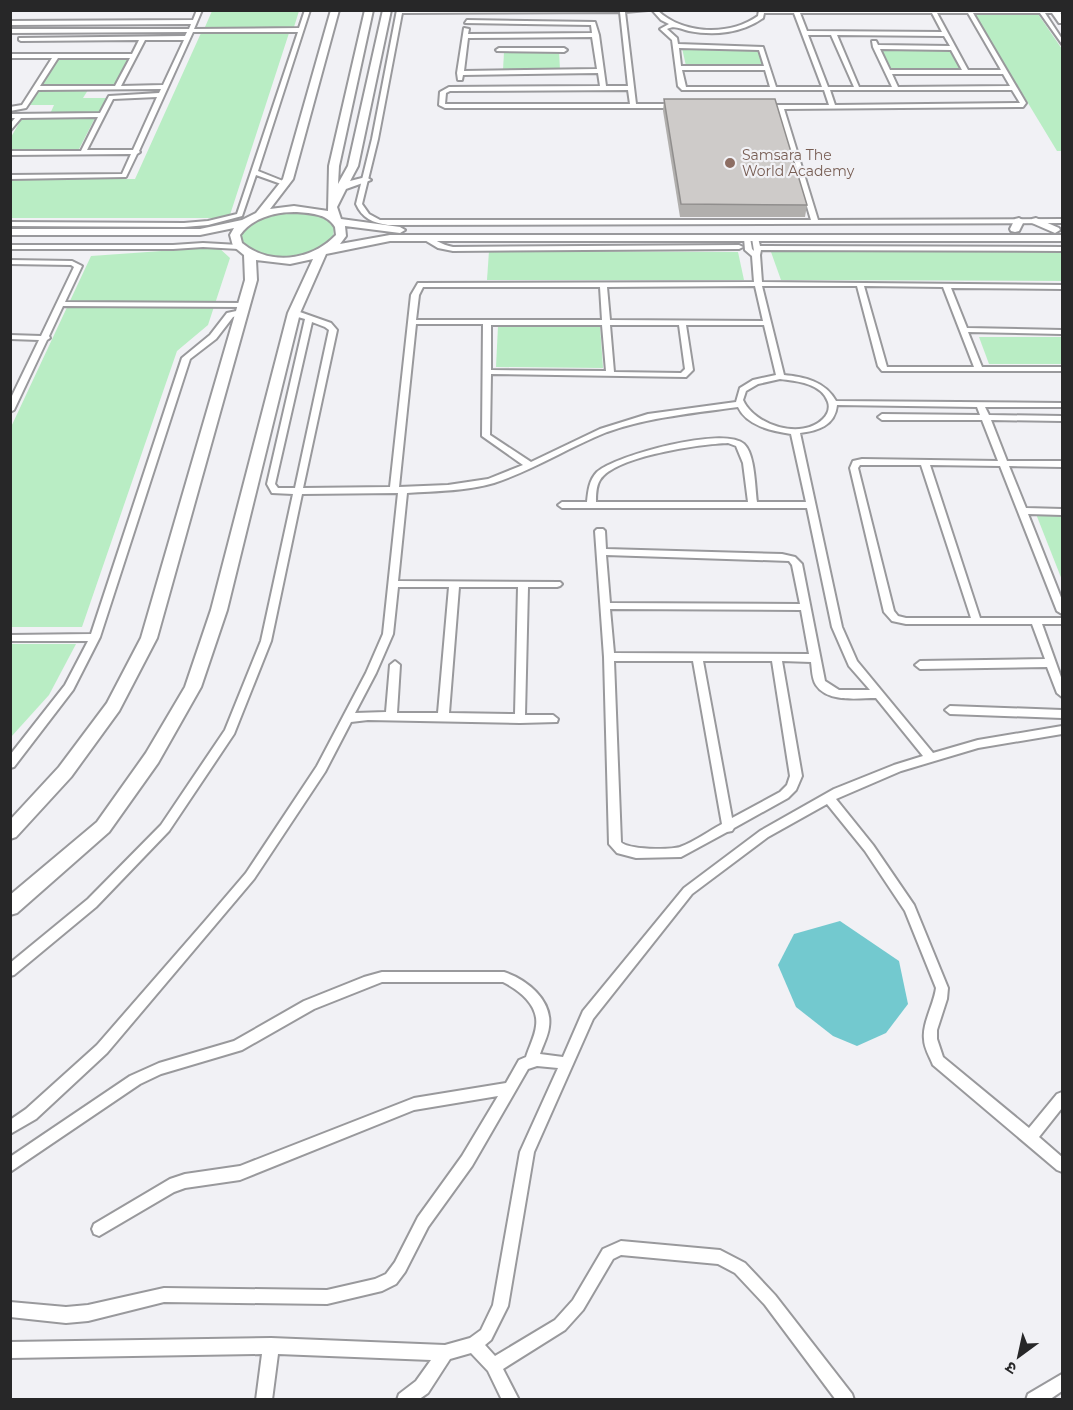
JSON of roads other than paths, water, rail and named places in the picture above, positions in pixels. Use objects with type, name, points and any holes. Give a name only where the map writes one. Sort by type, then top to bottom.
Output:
[{"type":"main road","points":[[261,214],[286,184],[335,10]]},
{"type":"main road","points":[[10,907],[103,827],[152,758],[193,687],[219,610],[301,315],[325,251],[341,236],[342,232],[332,207],[334,166],[369,10]]},
{"type":"main road","points":[[332,207],[353,166],[387,10]]},
{"type":"main road","points":[[1055,11],[1062,21]]},
{"type":"main road","points":[[342,187],[366,180]]},
{"type":"main road","points":[[10,232],[200,232],[244,223],[261,214],[302,209],[323,213],[337,221],[391,230],[1017,225],[1061,230]]},
{"type":"main road","points":[[1036,221],[1061,230]]},
{"type":"main road","points":[[238,246],[235,235],[244,223]]},
{"type":"main road","points":[[10,238],[217,239],[238,246],[250,255],[275,260],[296,260],[325,251],[390,238],[719,238],[752,247],[777,238],[1061,230]]},
{"type":"main road","points":[[10,832],[64,772],[113,707],[149,638],[251,280],[250,255]]},
{"type":"street","points":[[10,177],[121,177],[125,174],[200,10]]},
{"type":"street","points":[[10,224],[184,225],[231,219],[242,213],[253,172],[308,10]]},
{"type":"street","points":[[646,10],[400,11],[359,206],[371,219],[388,223],[816,221],[1017,225],[1036,221]]},
{"type":"street","points":[[654,10],[659,18],[672,25],[701,31],[733,30],[756,22],[761,17],[762,11],[1062,11]]},
{"type":"street","points":[[460,89],[467,11]]},
{"type":"street","points":[[622,11],[633,106]]},
{"type":"street","points":[[796,11],[833,106]]},
{"type":"street","points":[[934,11],[966,72]]},
{"type":"street","points":[[757,107],[1021,106],[1023,103],[1015,88],[970,11]]},
{"type":"street","points":[[1041,11],[1062,42]]},
{"type":"street","points":[[64,22],[69,16]]},
{"type":"street","points":[[21,23],[25,17]]},
{"type":"street","points":[[10,23],[195,22]]},
{"type":"street","points":[[467,22],[591,22],[595,24],[603,88]]},
{"type":"street","points":[[672,25],[663,29],[675,39],[681,86],[684,88],[1015,88]]},
{"type":"street","points":[[10,31],[301,30]]},
{"type":"street","points":[[10,55],[26,31]]},
{"type":"street","points":[[805,33],[946,34]]},
{"type":"street","points":[[833,33],[857,88]]},
{"type":"street","points":[[870,33],[896,88]]},
{"type":"street","points":[[466,36],[596,35]]},
{"type":"street","points":[[498,36],[500,72]]},
{"type":"street","points":[[564,36],[565,72]]},
{"type":"street","points":[[117,88],[143,38]]},
{"type":"street","points":[[21,39],[188,38]]},
{"type":"street","points":[[677,46],[759,47],[762,49],[773,88]]},
{"type":"street","points":[[876,47],[953,48]]},
{"type":"street","points":[[499,50],[564,50]]},
{"type":"street","points":[[10,55],[134,56]]},
{"type":"street","points":[[10,109],[24,107],[56,56]]},
{"type":"street","points":[[680,68],[768,68]]},
{"type":"street","points":[[460,74],[601,71]]},
{"type":"street","points":[[888,72],[1006,72]]},
{"type":"street","points":[[36,88],[166,87]]},
{"type":"street","points":[[631,87],[445,90],[443,106],[689,106]]},
{"type":"street","points":[[83,152],[109,98],[162,95]]},
{"type":"street","points":[[780,107],[816,221]]},
{"type":"street","points":[[10,116],[102,116]]},
{"type":"street","points":[[10,129],[19,116]]},
{"type":"street","points":[[10,153],[137,152]]},
{"type":"street","points":[[253,172],[286,184]]},
{"type":"street","points":[[437,230],[449,223]]},
{"type":"street","points":[[425,238],[440,247],[453,249],[752,247],[1062,249]]},
{"type":"street","points":[[10,247],[238,246]]},
{"type":"street","points":[[752,247],[758,284],[780,377]]},
{"type":"street","points":[[10,262],[77,264],[63,301],[10,410]]},
{"type":"street","points":[[10,1128],[31,1114],[102,1049],[209,925],[249,876],[295,808],[321,769],[348,718],[388,634],[416,290],[426,284],[860,284],[1062,287]]},
{"type":"street","points":[[603,284],[610,373]]},
{"type":"street","points":[[860,284],[882,366],[885,369],[1062,369]]},
{"type":"street","points":[[946,285],[979,369]]},
{"type":"street","points":[[63,301],[243,305]]},
{"type":"street","points":[[10,764],[69,687],[95,637],[186,358],[213,337],[230,315],[243,305]]},
{"type":"street","points":[[10,970],[92,903],[165,828],[230,731],[266,641],[299,491],[333,330],[328,325],[301,315],[271,484],[275,491],[299,491],[398,490],[447,488],[490,481],[530,466],[603,432],[651,416],[739,404]]},
{"type":"street","points":[[412,322],[768,323]]},
{"type":"street","points":[[487,322],[486,438],[530,466]]},
{"type":"street","points":[[487,372],[678,375],[687,372],[689,365],[682,323]]},
{"type":"street","points":[[964,330],[1062,332]]},
{"type":"street","points":[[10,337],[46,338]]},
{"type":"street","points":[[780,377],[809,382],[820,388],[834,403],[834,412],[830,419],[821,426],[795,432],[765,427],[743,413],[739,404],[739,396],[744,388],[766,378],[780,377]]},
{"type":"street","points":[[834,403],[1062,405]]},
{"type":"street","points":[[980,404],[1062,611]]},
{"type":"street","points":[[882,417],[1062,418]]},
{"type":"street","points":[[795,432],[837,627],[853,663],[931,758]]},
{"type":"street","points":[[591,505],[594,481],[607,469],[652,451],[727,440],[739,444],[746,452],[753,505]]},
{"type":"street","points":[[1062,464],[862,462],[856,463],[854,468],[889,612],[894,619],[978,622],[1062,621]]},
{"type":"street","points":[[925,464],[978,622]]},
{"type":"street","points":[[562,505],[810,505]]},
{"type":"street","points":[[1023,511],[1062,512]]},
{"type":"street","points":[[600,531],[609,657],[615,844],[621,850],[636,853],[681,852],[728,828],[784,795],[792,787],[796,776],[776,657]]},
{"type":"street","points":[[602,552],[792,559],[797,564],[820,683],[836,695],[878,694]]},
{"type":"street","points":[[393,584],[557,584]]},
{"type":"street","points":[[520,719],[523,584]]},
{"type":"street","points":[[444,717],[454,585]]},
{"type":"street","points":[[605,606],[804,607]]},
{"type":"street","points":[[1036,621],[1062,693]]},
{"type":"street","points":[[10,638],[95,637]]},
{"type":"street","points":[[609,657],[815,658]]},
{"type":"street","points":[[697,657],[728,828]]},
{"type":"street","points":[[920,665],[1052,663]]},
{"type":"street","points":[[392,717],[395,665]]},
{"type":"street","points":[[950,710],[1062,714]]},
{"type":"street","points":[[348,718],[553,719]]},
{"type":"street","points":[[10,1350],[271,1346],[445,1353],[474,1344],[486,1335],[500,1306],[527,1152],[588,1015],[647,945],[688,891],[764,834],[829,798],[898,768],[978,744],[1062,730]]},
{"type":"street","points":[[829,798],[869,848],[910,909],[942,988],[942,998],[928,1035],[930,1046],[938,1061],[1062,1165]]},
{"type":"street","points":[[10,1165],[135,1080],[159,1069],[237,1046],[309,1005],[382,977],[504,977],[516,981],[539,1008],[543,1018],[543,1026],[531,1061]]},
{"type":"street","points":[[10,1309],[66,1315],[88,1313],[164,1295],[327,1297],[377,1286],[391,1279],[400,1267],[423,1222],[467,1161],[524,1064],[531,1061],[567,1063]]},
{"type":"street","points":[[99,1229],[170,1186],[185,1181],[240,1173],[414,1104],[511,1088]]},
{"type":"street","points":[[1030,1137],[1062,1098]]},
{"type":"street","points":[[493,1366],[560,1325],[578,1305],[608,1254],[621,1248],[710,1256],[720,1257],[740,1268],[770,1300],[846,1400]]},
{"type":"street","points":[[474,1344],[493,1366],[511,1400]]},
{"type":"street","points":[[264,1400],[271,1346]]},
{"type":"street","points":[[405,1400],[422,1387],[445,1353]]},
{"type":"street","points":[[1034,1400],[1062,1382]]},
{"type":"water","points":[[840,921],[899,961],[908,1004],[886,1033],[857,1046],[833,1036],[796,1007],[778,965],[794,934]]},
{"type":"place","name":"Samsara The World Academy","points":[[730,163]]}]
